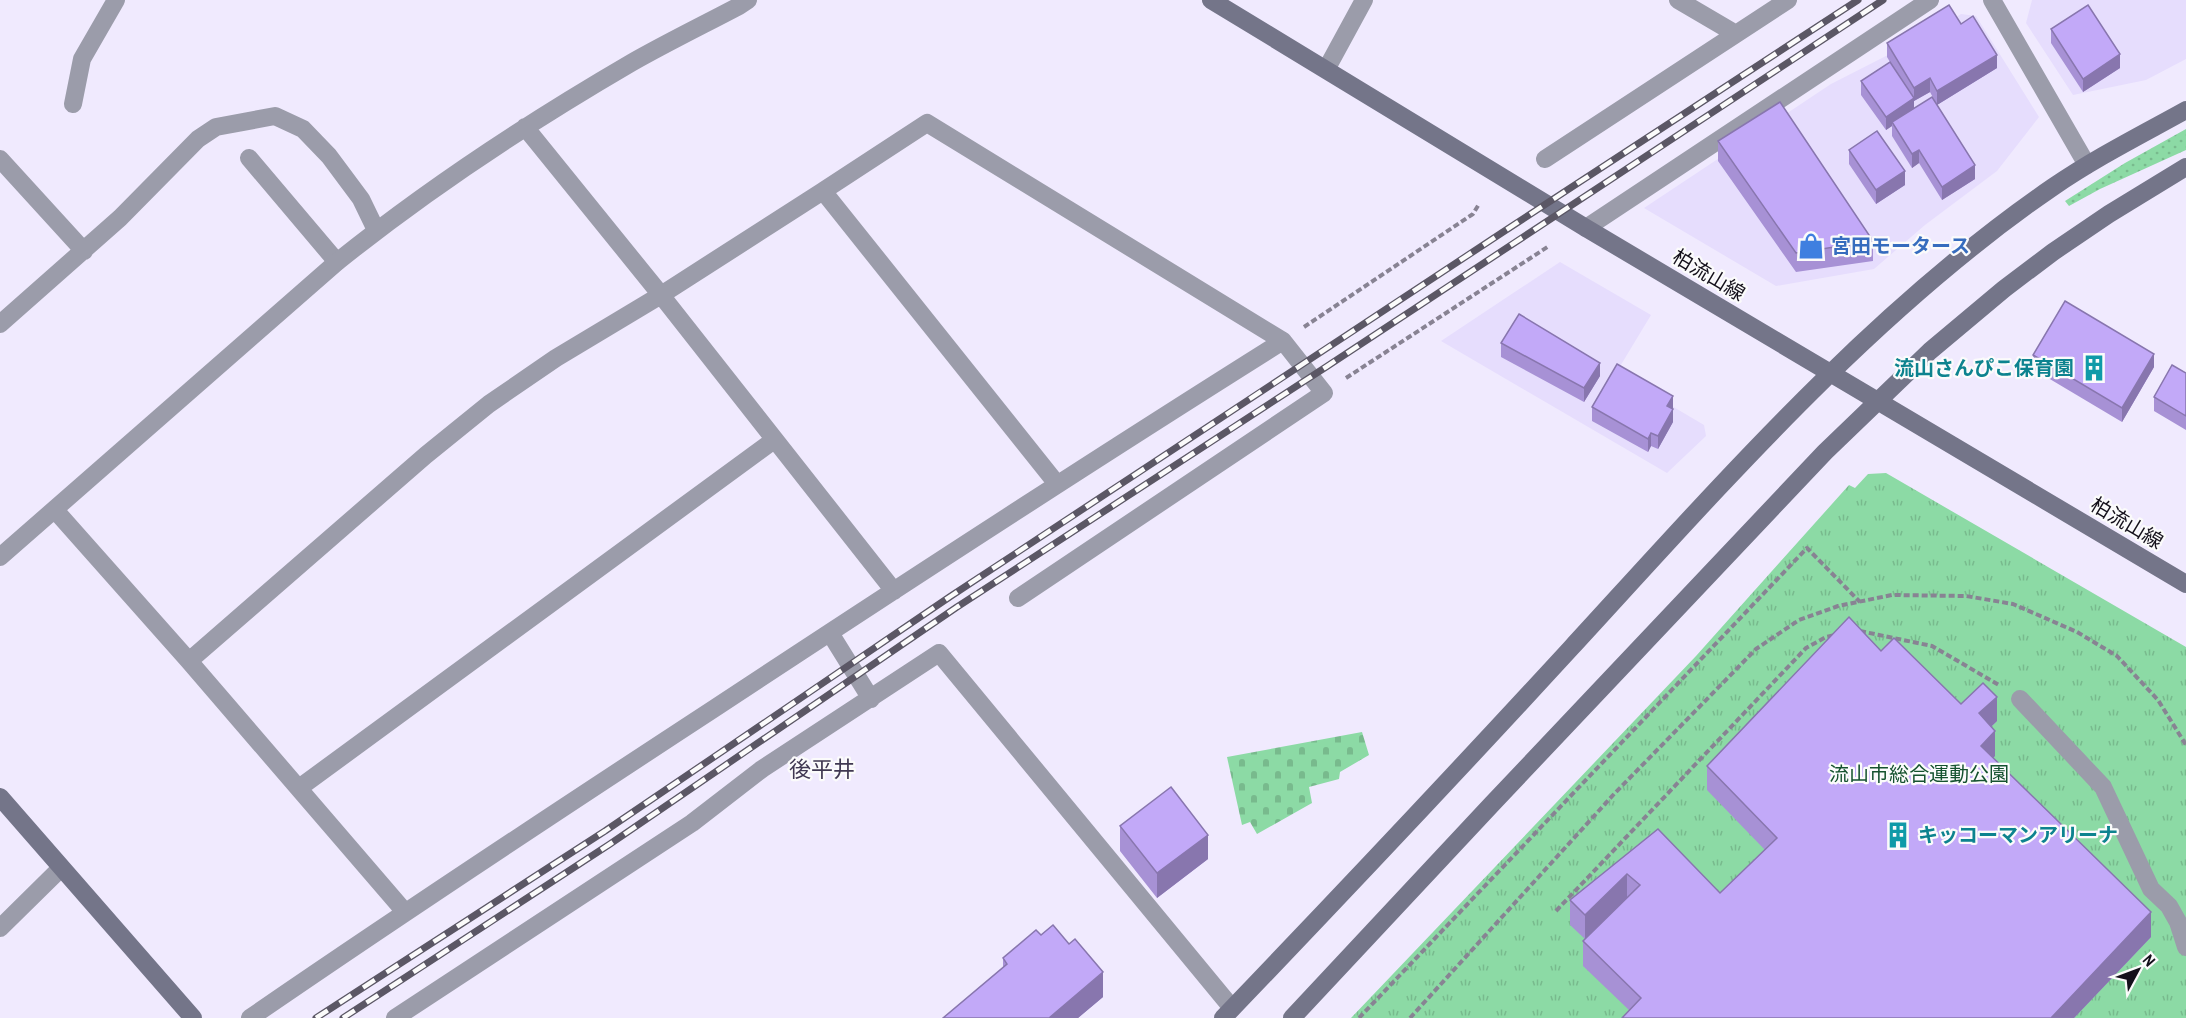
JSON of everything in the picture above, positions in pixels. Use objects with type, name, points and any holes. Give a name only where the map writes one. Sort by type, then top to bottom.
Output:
[{"type":"street","points":[[73,104],[82,58],[116,0]]},
{"type":"street","points":[[0,557],[376,230],[525,127],[633,62],[748,0]]},
{"type":"street","name":"柏流山線","points":[[1211,0],[1327,68],[1586,228],[2186,584]]},
{"type":"street","points":[[1327,68],[1364,0]]},
{"type":"street","points":[[1678,0],[1736,34]]},
{"type":"street","points":[[1545,159],[1788,0]]},
{"type":"street","points":[[1586,228],[1930,0]]},
{"type":"street","points":[[1992,0],[2087,165]]},
{"type":"street","points":[[395,1018],[692,823],[762,770],[939,653],[1227,1013],[1464,764],[1663,547],[1831,373],[1883,324],[1984,237],[2087,165],[2186,110]]},
{"type":"street","points":[[0,324],[84,251],[198,139],[216,127],[275,116],[303,129],[329,156],[361,199],[376,230]]},
{"type":"street","points":[[189,662],[417,463],[489,404],[556,358],[661,295],[927,123],[1283,341],[1324,393],[1018,598]]},
{"type":"street","points":[[525,127],[661,295],[894,591]]},
{"type":"street","points":[[249,158],[337,262]]},
{"type":"street","points":[[0,159],[84,251]]},
{"type":"street","points":[[1292,1018],[1825,452],[1930,351],[2053,252],[2109,214],[2186,167]]},
{"type":"street","points":[[823,191],[1057,484]]},
{"type":"street","points":[[250,1018],[405,912],[1057,484],[1283,341]]},
{"type":"street","points":[[299,788],[774,440]]},
{"type":"street","points":[[55,510],[405,912]]},
{"type":"street","points":[[830,633],[871,699]]},
{"type":"street","points":[[2020,699],[2103,787],[2151,889],[2169,906],[2178,922],[2186,946]]},
{"type":"street","points":[[0,796],[193,1018]]},
{"type":"street","points":[[0,928],[61,868]]},
{"type":"path","points":[[1283,341],[1473,214],[1479,204]]},
{"type":"path","points":[[1324,393],[1549,246]]},
{"type":"path","points":[[1359,1018],[1807,548],[1860,602]]},
{"type":"path","points":[[1410,1018],[1616,793],[1756,649],[1799,620],[1839,606],[1892,595],[1966,596],[2013,604],[2077,632],[2117,656],[2158,700],[2186,745]]},
{"type":"path","points":[[1854,630],[1932,646],[1983,674],[2020,699]]},
{"type":"path","points":[[1557,911],[1806,648],[1826,637],[1845,633]]},
{"type":"shaded area","points":[[2032,0],[2186,0],[2186,59],[2146,80],[2073,95],[2026,23]]},
{"type":"shaded area","points":[[1961,14],[1976,16],[2039,117],[1997,171],[1925,225],[1874,269],[1776,286],[1644,208],[1831,84],[1935,31]]},
{"type":"shaded area","points":[[1560,262],[1651,315],[1616,373],[1704,425],[1706,436],[1667,473],[1441,341]]},
{"type":"green space","points":[[2186,129],[2186,150],[2100,189],[2069,206],[2065,201],[2125,163]]},
{"type":"green space","name":"流山市総合運動公園","points":[[1886,473],[2186,647],[2186,1018],[1351,1018],[1696,656],[1849,485],[1855,488],[1868,474]]},
{"type":"green space","points":[[1362,732],[1369,755],[1340,772],[1339,779],[1309,787],[1312,803],[1257,834],[1250,822],[1242,825],[1227,757]]},
{"type":"building","points":[[1949,5],[1961,24],[1973,16],[1997,55],[1937,91],[1930,78],[1914,88],[1887,43]]},
{"type":"building","points":[[2088,5],[2120,54],[2083,79],[2051,29]]},
{"type":"building","points":[[1890,62],[1914,98],[1886,117],[1861,81]]},
{"type":"building","points":[[1932,97],[1975,165],[1942,187],[1919,150],[1912,154],[1892,122]]},
{"type":"building","points":[[1780,102],[1873,241],[1796,253],[1718,141]]},
{"type":"building","points":[[1877,131],[1905,171],[1876,190],[1849,150]]},
{"type":"building","name":"流山さんぴこ保育園","points":[[2065,301],[2154,354],[2122,408],[2033,355]]},
{"type":"building","points":[[1519,314],[1600,363],[1584,388],[1501,343]]},
{"type":"building","points":[[1617,364],[1673,396],[1667,406],[1673,409],[1658,436],[1651,433],[1648,439],[1592,407]]},
{"type":"building","points":[[2172,365],[2186,373],[2186,416],[2154,397]]},
{"type":"building","name":"キッコーマンアリーナ","points":[[1849,617],[1881,651],[1894,638],[1961,704],[1983,683],[1997,697],[1979,713],[1995,731],[1981,746],[2151,912],[2051,1018],[1622,1018],[1641,998],[1583,941],[1640,885],[1627,874],[1585,915],[1570,900],[1658,829],[1720,893],[1777,838],[1707,766]]},
{"type":"building","points":[[1171,787],[1208,835],[1157,873],[1120,826]]},
{"type":"building","points":[[1053,925],[1069,944],[1075,939],[1103,972],[1049,1018],[943,1018],[1007,964],[1003,958],[1036,930],[1041,935]]},
{"type":"railway","points":[[316,1018],[605,831],[951,596],[1858,0]]},
{"type":"railway","points":[[343,1018],[610,844],[957,607],[1883,0]]},
{"type":"place","name":"宮田モータース","points":[[1811,246]]},
{"type":"place","name":"流山さんぴこ保育園","points":[[2094,368]]},
{"type":"place","name":"キッコーマンアリーナ","points":[[1898,835]]},
{"type":"district","name":"後平井","points":[[822,769]]}]
